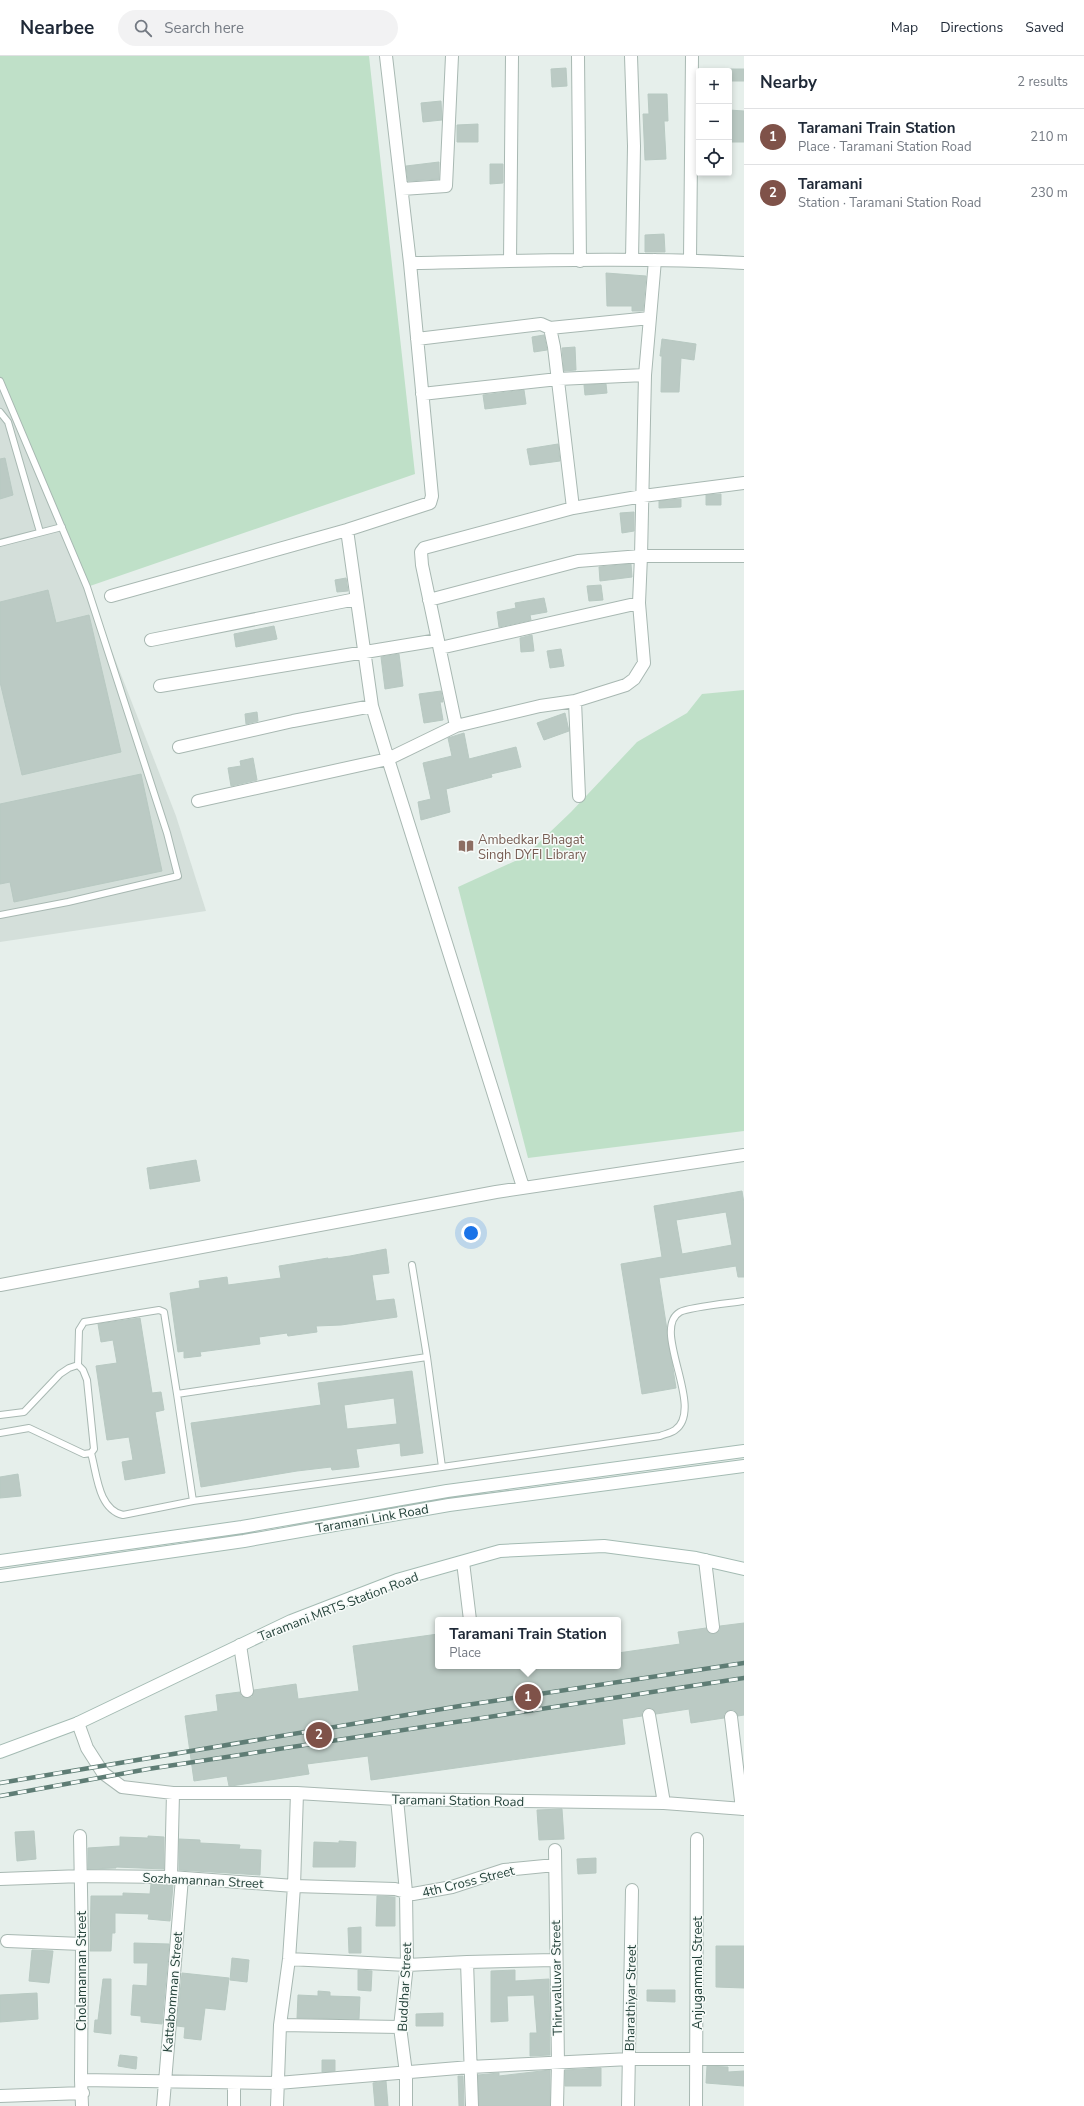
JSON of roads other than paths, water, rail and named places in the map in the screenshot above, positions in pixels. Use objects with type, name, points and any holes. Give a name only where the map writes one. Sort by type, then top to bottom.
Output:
[{"type":"street","points":[[110,596],[348,530],[430,503],[432,496],[410,263],[386,56]]},
{"type":"street","points":[[402,189],[446,186],[452,56]]},
{"type":"street","points":[[510,261],[512,56]]},
{"type":"street","points":[[578,56],[580,261]]},
{"type":"street","points":[[631,56],[634,146],[632,260]]},
{"type":"street","points":[[690,260],[692,56]]},
{"type":"street","points":[[198,801],[388,759],[456,726],[540,706],[575,701],[626,685],[640,671],[644,663],[639,602],[645,375],[655,260]]},
{"type":"street","points":[[410,263],[690,260],[744,264]]},
{"type":"street","points":[[417,339],[541,324],[550,328],[650,318]]},
{"type":"street","points":[[550,328],[552,333],[558,379],[573,508]]},
{"type":"street","points":[[422,394],[558,379],[645,375]]},
{"type":"street","points":[[456,726],[421,559],[421,552],[424,548],[573,508],[643,496],[744,483]]},
{"type":"street","points":[[348,530],[356,599],[372,706],[523,1187]]},
{"type":"street","points":[[429,600],[578,561],[641,556],[744,556]]},
{"type":"street","points":[[151,640],[356,599]]},
{"type":"street","points":[[160,686],[365,653],[439,644],[639,602]]},
{"type":"street","points":[[575,701],[579,796]]},
{"type":"street","points":[[179,747],[293,721],[372,706]]},
{"type":"street","points":[[0,1285],[523,1187],[744,1155]]},
{"type":"street","name":"Taramani Link Road","points":[[0,1560],[242,1527],[446,1491],[744,1451]]},
{"type":"street","name":"Taramani Link Road","points":[[0,1576],[244,1541],[450,1504],[744,1466]]},
{"type":"street","name":"Taramani MRTS Station Road","points":[[0,1752],[78,1723],[291,1621],[397,1580],[500,1551],[604,1546],[705,1560],[744,1569]]},
{"type":"street","points":[[705,1560],[713,1627]]},
{"type":"street","points":[[463,1562],[470,1617]]},
{"type":"street","points":[[240,1645],[247,1691]]},
{"type":"street","points":[[649,1715],[664,1803]]},
{"type":"street","points":[[732,1717],[743,1809]]},
{"type":"street","name":"Taramani Station Road","points":[[78,1723],[87,1748],[103,1773],[122,1787],[173,1793],[297,1793],[398,1799],[664,1803],[743,1809]]},
{"type":"street","name":"Kattabomman Street","points":[[163,2106],[177,1878],[173,1793]]},
{"type":"street","points":[[277,2106],[280,2025],[289,1959],[294,1886],[297,1793]]},
{"type":"street","name":"Buddhar Street","points":[[398,1799],[406,1892],[407,1965],[400,2027],[406,2073],[406,2106]]},
{"type":"street","name":"Cholamannan Street","points":[[80,1836],[82,1876],[82,2106]]},
{"type":"street","name":"Anjugammal Street","points":[[696,2106],[698,1839]]},
{"type":"street","name":"Thiruvalluvar Street","points":[[555,1850],[555,1960],[558,2063],[557,2106]]},
{"type":"street","name":"4th Cross Street","points":[[406,1892],[413,1894],[435,1891],[504,1870],[555,1865]]},
{"type":"street","name":"Sozhamannan Street","points":[[0,1879],[82,1876],[177,1878],[294,1886],[395,1889],[406,1892]]},
{"type":"street","name":"Bharathiyar Street","points":[[628,2106],[632,1890]]},
{"type":"street","points":[[7,1941],[82,1944]]},
{"type":"street","points":[[289,1959],[407,1965],[555,1960]]},
{"type":"street","points":[[467,1962],[472,2106]]},
{"type":"street","points":[[280,2025],[400,2027]]},
{"type":"street","points":[[81,2080],[278,2083],[470,2067],[630,2059],[744,2060]]},
{"type":"street","points":[[234,2082],[234,2106]]},
{"type":"street","points":[[0,2096],[83,2093]]},
{"type":"lane","points":[[0,381],[87,587],[168,833],[178,876],[68,902],[0,915]]},
{"type":"lane","points":[[0,412],[8,422],[40,532]]},
{"type":"lane","points":[[0,543],[62,527]]},
{"type":"lane","points":[[412,1265],[427,1357],[442,1467]]},
{"type":"lane","points":[[193,1501],[164,1312],[162,1311],[84,1322],[79,1330],[78,1365],[83,1370],[87,1380],[94,1449],[91,1453],[104,1501],[115,1513],[123,1515],[193,1501],[660,1436],[674,1431],[680,1424],[684,1414],[684,1400],[671,1332],[672,1320],[682,1311],[744,1301]]},
{"type":"lane","points":[[177,1394],[427,1357]]},
{"type":"lane","points":[[0,1415],[24,1412],[60,1374],[69,1368],[78,1365]]},
{"type":"lane","points":[[0,1433],[29,1428],[77,1452],[84,1454],[91,1453]]},
{"type":"railway","points":[[0,1783],[460,1706],[744,1663]]},
{"type":"railway","points":[[0,1796],[148,1769],[744,1678]]},
{"type":"place","name":"Ambedkar Bhagat Singh DYFI Library","points":[[466,846]]},
{"type":"place","name":"Taramani Train Station","points":[[528,1697]]},
{"type":"place","name":"Taramani","points":[[319,1735]]}]
